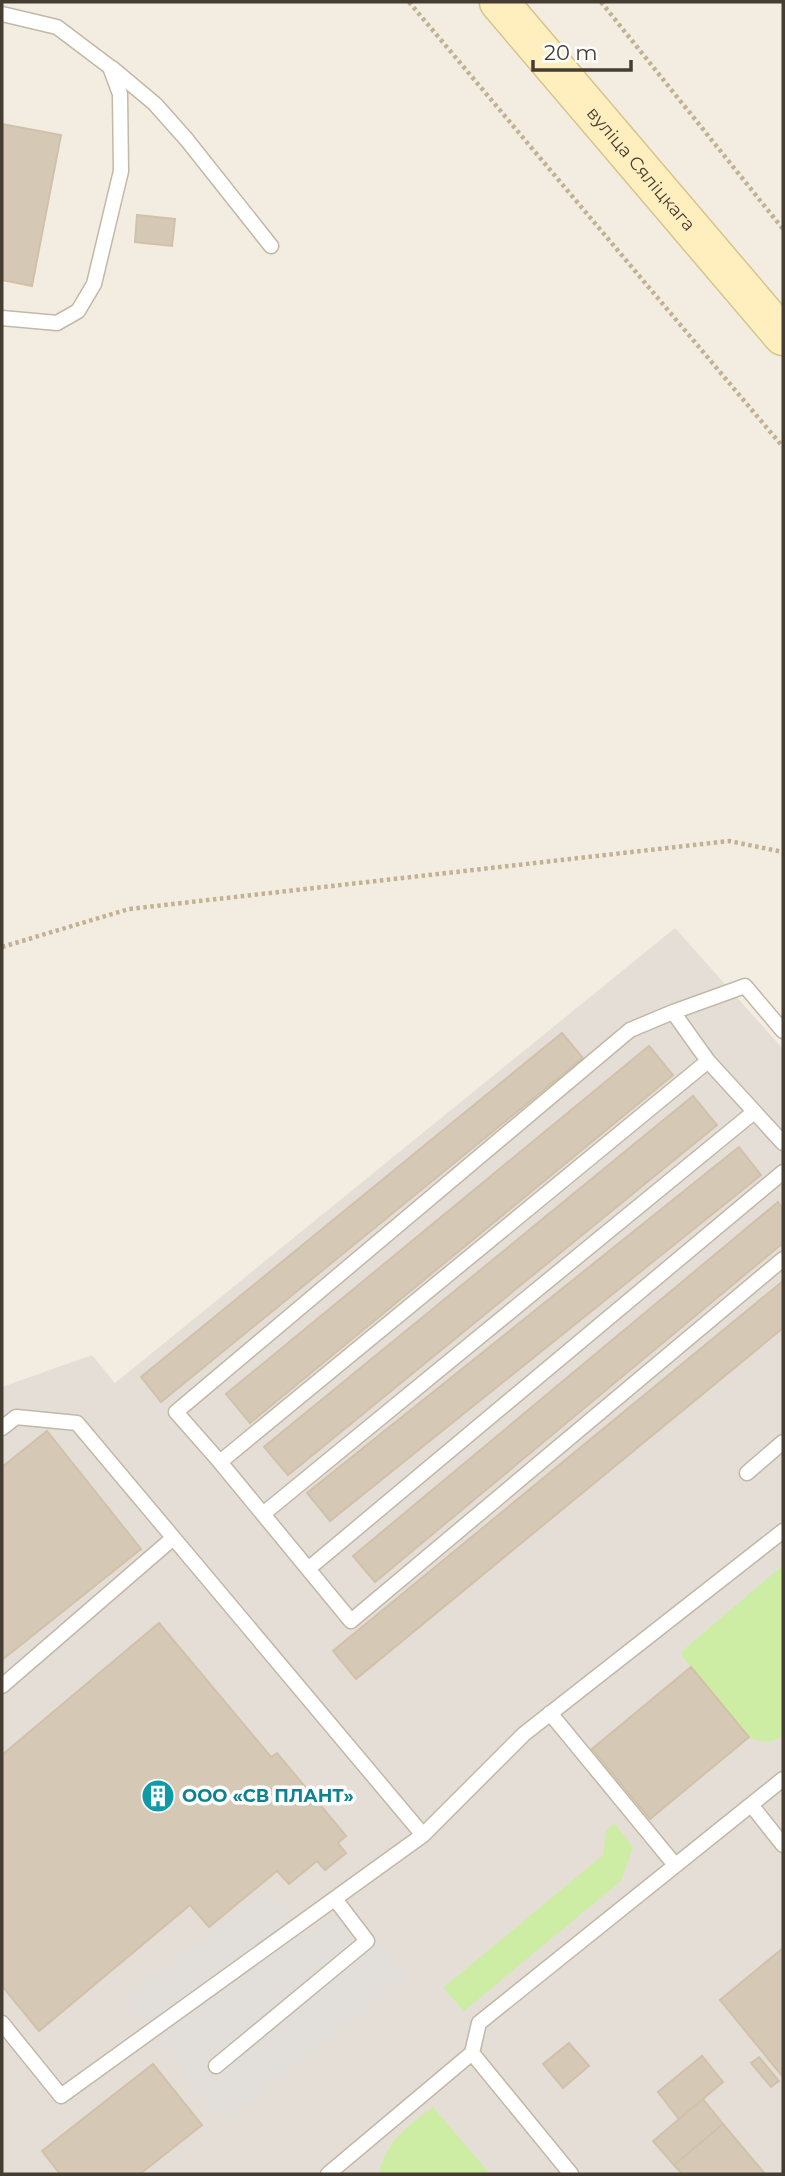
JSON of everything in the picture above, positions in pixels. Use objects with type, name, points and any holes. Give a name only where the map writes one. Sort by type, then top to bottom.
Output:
[{"type":"main road","name":"вуліца Сяліцкага","points":[[499,2],[783,336]]},
{"type":"lane","points":[[2,14],[57,27],[155,104],[187,139],[271,246]]},
{"type":"lane","points":[[2,318],[57,323],[78,311],[94,284],[121,171],[120,94],[110,67]]},
{"type":"lane","points":[[783,1031],[745,986],[630,1030],[176,1412],[351,1621],[783,1259]]},
{"type":"lane","points":[[673,1012],[708,1061],[783,1143]]},
{"type":"lane","points":[[220,1462],[708,1061]]},
{"type":"lane","points":[[263,1514],[754,1112]]},
{"type":"lane","points":[[308,1569],[783,1172]]},
{"type":"lane","points":[[2,1428],[16,1417],[77,1423],[423,1835]]},
{"type":"lane","points":[[747,1473],[783,1442]]},
{"type":"lane","points":[[2,2023],[61,2095],[423,1835],[524,1734],[783,1531]]},
{"type":"lane","points":[[2,1686],[173,1539]]},
{"type":"lane","points":[[550,1713],[675,1865]]},
{"type":"lane","points":[[338,2171],[472,2053],[479,2023],[783,1779]]},
{"type":"lane","points":[[751,1806],[783,1845]]},
{"type":"lane","points":[[216,2066],[367,1941],[335,1899]]},
{"type":"lane","points":[[472,2053],[571,2174]]},
{"type":"path","points":[[409,2],[783,447]]},
{"type":"path","points":[[601,2],[783,229]]},
{"type":"path","points":[[2,947],[129,909],[729,841],[783,852]]},
{"type":"shaded area","points":[[675,928],[783,1049],[783,2174],[2,2174],[2,1387],[92,1355],[115,1383]]},
{"type":"shaded area","points":[[267,1888],[307,1938],[350,1905],[406,1977],[222,2121],[126,1999]]},
{"type":"green space","points":[[783,1565],[783,1735],[775,1740],[762,1741],[749,1737],[682,1656],[682,1651]]},
{"type":"green space","points":[[614,1823],[633,1847],[621,1881],[464,2011],[443,1988],[603,1855],[606,1831]]},
{"type":"green space","points":[[433,2107],[490,2174],[379,2174],[392,2144]]},
{"type":"building","points":[[2,124],[61,135],[32,286],[2,280]]},
{"type":"building","points":[[137,215],[175,219],[172,246],[135,242]]},
{"type":"building","points":[[562,1033],[583,1058],[161,1402],[141,1377]]},
{"type":"building","points":[[649,1046],[673,1075],[250,1423],[226,1394]]},
{"type":"building","points":[[693,1096],[717,1125],[288,1475],[264,1447]]},
{"type":"building","points":[[739,1147],[761,1175],[330,1521],[307,1493]]},
{"type":"building","points":[[778,1202],[783,1209],[783,1243],[375,1582],[353,1556]]},
{"type":"building","points":[[783,1281],[783,1328],[356,1679],[333,1651]]},
{"type":"building","points":[[47,1431],[141,1549],[2,1660],[2,1467]]},
{"type":"building","name":"ООО «СВ ПЛАНТ»","points":[[159,1623],[271,1757],[277,1753],[346,1836],[338,1843],[346,1853],[325,1870],[317,1861],[289,1884],[277,1871],[209,1927],[190,1905],[39,2031],[2,1986],[2,1755]]},
{"type":"building","points":[[691,1667],[749,1737],[650,1819],[592,1749]]},
{"type":"building","points":[[783,1948],[783,2077],[720,2000]]},
{"type":"building","points":[[569,2043],[589,2066],[563,2088],[543,2064]]},
{"type":"building","points":[[702,2056],[723,2082],[679,2119],[658,2092]]},
{"type":"building","points":[[759,2057],[779,2081],[771,2087],[751,2063]]},
{"type":"building","points":[[153,2064],[202,2125],[140,2174],[60,2174],[42,2151]]},
{"type":"building","points":[[703,2099],[723,2124],[674,2165],[653,2141]]},
{"type":"building","points":[[723,2124],[765,2174],[682,2174],[674,2165]]},
{"type":"place","name":"ООО «СВ ПЛАНТ»","points":[[158,1796]]}]
